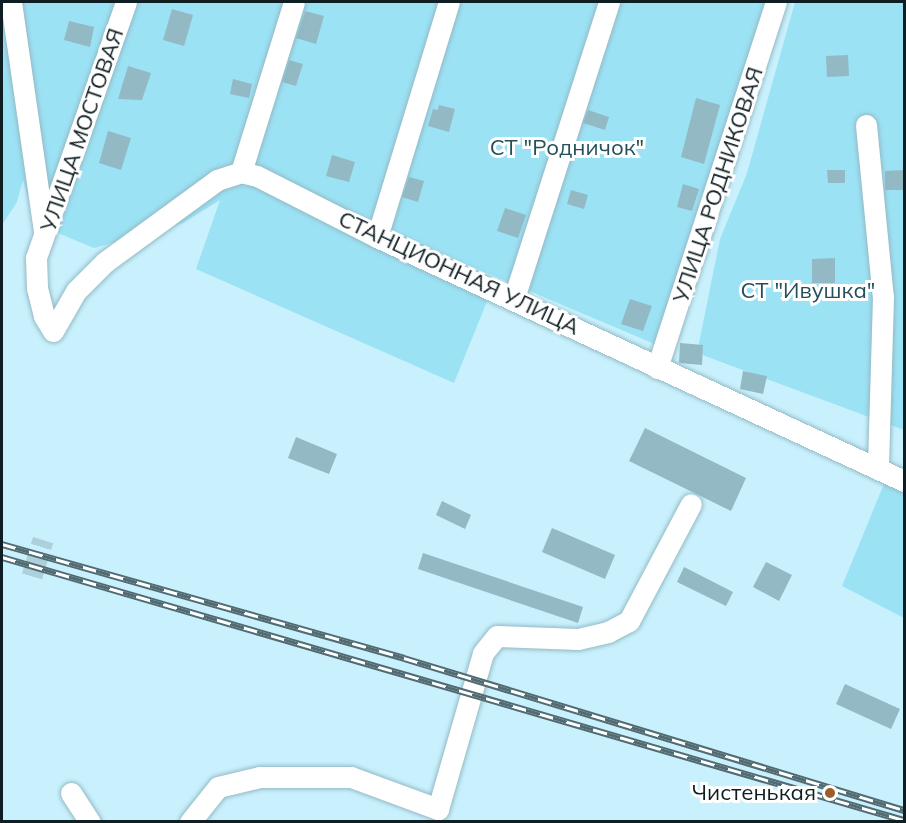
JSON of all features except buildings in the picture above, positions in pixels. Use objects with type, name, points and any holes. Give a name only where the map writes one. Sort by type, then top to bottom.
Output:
[{"type":"street","points":[[11,2],[45,238]]},
{"type":"street","name":"УЛИЦА МОСТОВАЯ","points":[[126,2],[45,238],[36,258],[37,288],[53,330],[76,291],[105,262],[217,180],[241,172]]},
{"type":"street","points":[[241,172],[294,2]]},
{"type":"street","points":[[377,237],[449,2]]},
{"type":"street","points":[[514,298],[609,2]]},
{"type":"street","name":"УЛИЦА РОДНИКОВАЯ","points":[[657,368],[776,2]]},
{"type":"street","points":[[866,125],[883,297],[878,469]]},
{"type":"street","name":"СТАНЦИОННАЯ УЛИЦА","points":[[241,172],[258,176],[377,237],[514,298],[657,368],[904,481]]},
{"type":"street","points":[[190,822],[218,787],[260,777],[351,777],[438,809],[483,653],[497,636],[578,639],[608,632],[629,621],[691,504]]},
{"type":"street","points":[[71,794],[90,822]]},
{"type":"green space","name":"СТ \"Родничок\"","points":[[2,2],[773,2],[657,345],[258,176],[241,186],[272,184],[488,299],[454,383],[196,269],[220,200],[183,223],[94,248],[36,224],[23,180],[17,202],[2,225]]},
{"type":"green space","name":"СТ \"Ивушка\"","points":[[795,2],[904,2],[904,430],[697,353],[720,239],[747,173]]},
{"type":"green space","points":[[886,479],[904,487],[904,618],[842,586]]},
{"type":"tunnel","points":[[32,576],[43,540]]},
{"type":"railway","points":[[2,544],[404,658],[904,810]]},
{"type":"railway","points":[[2,557],[904,820]]},
{"type":"place","name":"Чистенькая","points":[[830,793]]}]
